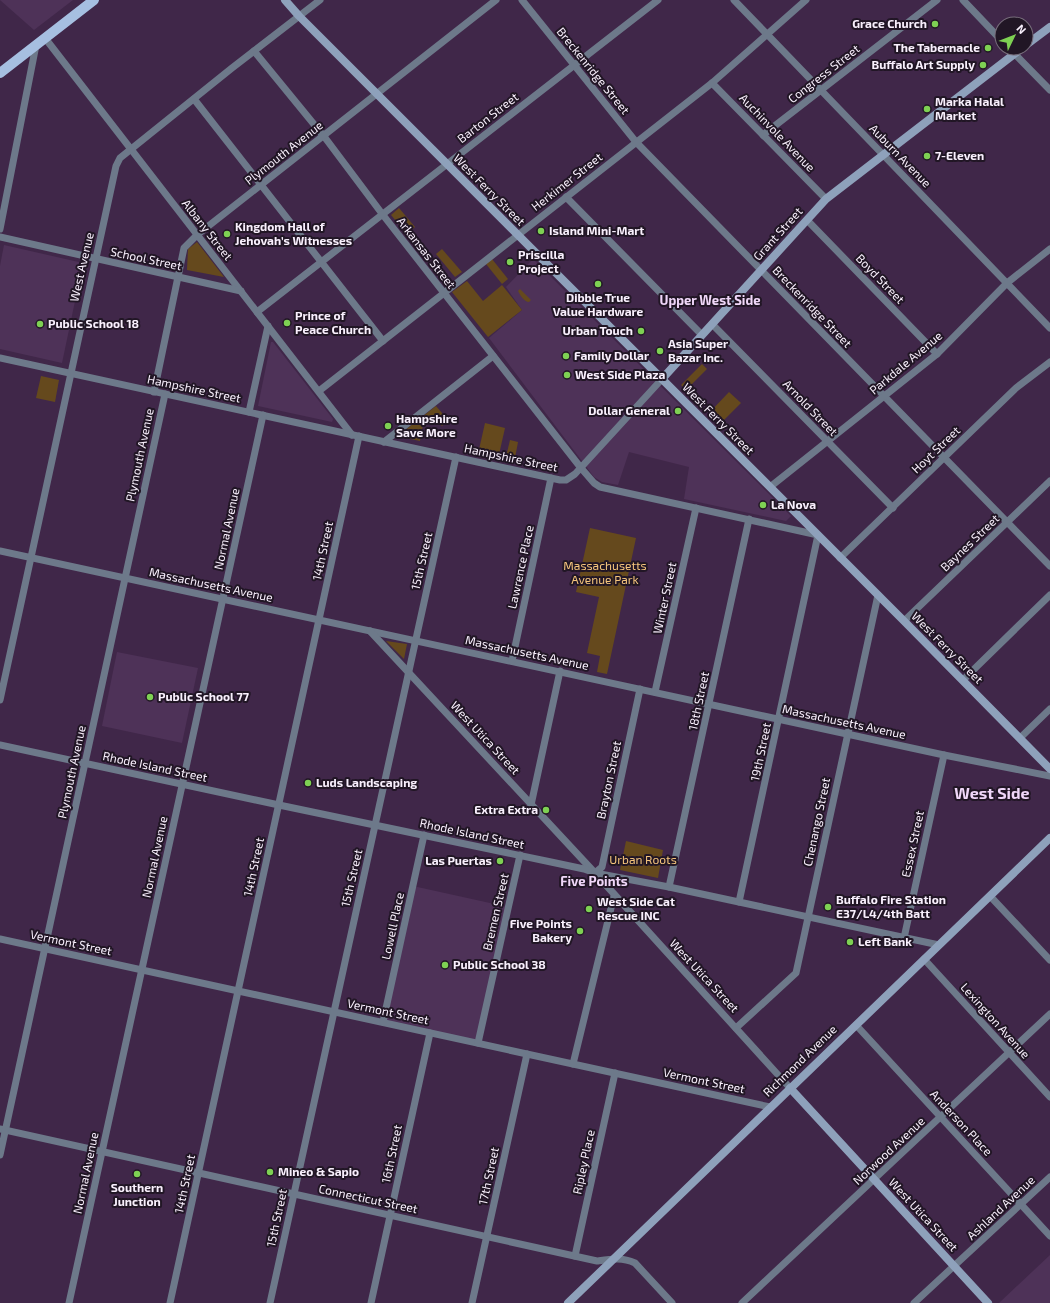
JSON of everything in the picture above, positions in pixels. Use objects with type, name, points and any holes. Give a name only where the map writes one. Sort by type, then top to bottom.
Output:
[{"type":"main road","points":[[0,73],[94,0]]},
{"type":"street","name":"West Ferry Street","points":[[285,0],[376,94],[963,680],[1050,769]]},
{"type":"street","name":"West Avenue","points":[[0,700],[116,166],[120,158],[130,149],[320,0]]},
{"type":"street","name":"Plymouth Avenue","points":[[154,392],[176,277],[184,248],[197,235],[496,0]]},
{"type":"street","name":"Breckenridge Street","points":[[522,0],[636,142],[1050,566]]},
{"type":"street","name":"Barton Street","points":[[257,312],[658,0]]},
{"type":"street","name":"Auburn Avenue","points":[[734,0],[1050,328]]},
{"type":"street","name":"Herkimer Street","points":[[319,391],[712,83],[806,0]]},
{"type":"street","name":"Congress Street","points":[[763,135],[937,0]]},
{"type":"street","points":[[963,0],[994,33]]},
{"type":"street","points":[[1034,39],[1050,27]]},
{"type":"street","name":"Albany Street","points":[[45,38],[257,312],[355,435]]},
{"type":"street","points":[[0,229],[36,45]]},
{"type":"street","name":"Arkansas Street","points":[[254,51],[323,136],[581,468]]},
{"type":"street","name":"Grant Street","points":[[581,468],[826,199],[1006,56]]},
{"type":"street","points":[[1017,56],[1050,90]]},
{"type":"street","name":"Auchinvole Avenue","points":[[712,83],[826,199]]},
{"type":"street","points":[[194,99],[383,341]]},
{"type":"street","points":[[566,197],[702,335]]},
{"type":"street","name":"Boyd Street","points":[[807,220],[938,354]]},
{"type":"street","name":"School Street","points":[[0,237],[241,291]]},
{"type":"street","name":"Parkdale Avenue","points":[[770,487],[938,354],[1007,283],[1050,249]]},
{"type":"street","name":"Arnold Street","points":[[712,324],[893,508]]},
{"type":"street","points":[[249,412],[268,326]]},
{"type":"street","points":[[384,442],[493,356]]},
{"type":"street","name":"Hampshire Street","points":[[0,358],[551,478],[566,480],[576,474],[581,468]]},
{"type":"street","name":"Hoyt Street","points":[[840,558],[1016,388],[1050,362]]},
{"type":"street","name":"Plymouth Avenue","points":[[0,1155],[3,1130],[45,949],[165,394]]},
{"type":"street","name":"Normal Avenue","points":[[70,1303],[263,415]]},
{"type":"street","name":"14th Street","points":[[170,1303],[320,620],[355,435]]},
{"type":"street","name":"15th Street","points":[[270,1303],[456,457]]},
{"type":"street","points":[[581,468],[594,483],[600,487],[818,535]]},
{"type":"street","name":"Lawrence Place","points":[[512,661],[551,478]]},
{"type":"street","name":"Baynes Street","points":[[904,621],[1050,481]]},
{"type":"street","name":"Winter Street","points":[[655,692],[696,508]]},
{"type":"street","name":"18th Street","points":[[669,887],[749,519]]},
{"type":"street","name":"19th Street","points":[[739,902],[818,535]]},
{"type":"street","name":"Massachusetts Avenue","points":[[0,551],[944,755],[1050,776]]},
{"type":"street","name":"Chenango Street","points":[[736,1028],[796,972],[878,595]]},
{"type":"street","points":[[963,680],[1050,595]]},
{"type":"street","name":"West Utica Street","points":[[370,630],[595,873],[614,896],[988,1303]]},
{"type":"street","points":[[531,805],[560,672]]},
{"type":"street","name":"Brayton Street","points":[[595,873],[602,867],[640,689]]},
{"type":"street","points":[[1020,738],[1050,709]]},
{"type":"street","name":"Rhode Island Street","points":[[0,745],[520,855],[584,869],[595,873],[669,887],[939,945]]},
{"type":"street","name":"Essex Street","points":[[904,938],[944,755]]},
{"type":"street","name":"Lowell Place","points":[[383,1022],[424,835]]},
{"type":"street","name":"Richmond Avenue","points":[[568,1303],[1050,838]]},
{"type":"street","name":"Bremen Street","points":[[478,1043],[520,855]]},
{"type":"street","points":[[573,1064],[614,896]]},
{"type":"street","points":[[990,896],[1050,960]]},
{"type":"street","name":"Vermont Street","points":[[0,939],[770,1107]]},
{"type":"street","name":"Lexington Avenue","points":[[924,959],[1050,1097]]},
{"type":"street","name":"Norwood Avenue","points":[[742,1303],[1050,1014]]},
{"type":"street","name":"Anderson Place","points":[[856,1025],[1050,1236]]},
{"type":"street","name":"16th Street","points":[[371,1303],[430,1033]]},
{"type":"street","name":"17th Street","points":[[472,1303],[527,1054]]},
{"type":"street","name":"Ripley Place","points":[[575,1256],[614,1073]]},
{"type":"street","name":"Connecticut Street","points":[[3,1130],[597,1261],[614,1258],[627,1259],[635,1263],[672,1303]]},
{"type":"street","name":"Ashland Avenue","points":[[914,1303],[1050,1177]]},
{"type":"shaded area","points":[[0,0],[73,0],[34,30]]},
{"type":"shaded area","points":[[4,245],[83,263],[62,363],[0,349],[0,266]]},
{"type":"shaded area","points":[[533,259],[791,516],[786,521],[684,499],[689,467],[629,452],[618,485],[602,482],[594,477],[489,338],[522,310],[506,287]]},
{"type":"shaded area","points":[[271,342],[273,342],[333,419],[332,422],[258,406]]},
{"type":"shaded area","name":"Public School 77","points":[[117,652],[198,668],[182,743],[102,726]]},
{"type":"shaded area","name":"Public School 38","points":[[413,886],[508,907],[478,1043],[383,1022]]},
{"type":"shaded area","points":[[1050,1255],[1050,1303],[999,1303]]},
{"type":"green space","points":[[399,208],[415,227],[407,234],[391,215]]},
{"type":"green space","points":[[197,242],[224,277],[187,270],[188,249]]},
{"type":"green space","points":[[442,249],[462,272],[455,277],[436,254]]},
{"type":"green space","points":[[492,259],[508,279],[502,284],[486,264]]},
{"type":"green space","points":[[467,281],[483,301],[502,285],[522,310],[488,337],[452,292]]},
{"type":"green space","points":[[520,289],[531,300],[529,302],[525,301],[521,296],[518,291]]},
{"type":"green space","points":[[702,364],[707,369],[686,390],[681,385]]},
{"type":"green space","points":[[41,376],[59,380],[55,402],[36,398]]},
{"type":"green space","points":[[729,392],[741,403],[720,424],[709,413]]},
{"type":"green space","points":[[436,406],[448,420],[442,426],[435,419],[431,422],[424,419],[420,441],[401,437],[400,434]]},
{"type":"green space","points":[[485,423],[505,428],[498,459],[478,454]]},
{"type":"green space","points":[[510,440],[518,442],[514,463],[505,461]]},
{"type":"green space","name":"Massachusetts Avenue Park","points":[[590,528],[636,538],[607,674],[597,672],[600,656],[587,653],[599,597],[576,592]]},
{"type":"green space","points":[[386,641],[407,644],[404,659]]},
{"type":"green space","name":"Urban Roots","points":[[626,841],[663,850],[658,878],[620,870]]},
{"type":"place","name":"Grace Church","points":[[935,24]]},
{"type":"place","name":"The Tabernacle","points":[[988,48]]},
{"type":"place","name":"Buffalo Art Supply","points":[[983,65]]},
{"type":"place","name":"Marka Halal Market","points":[[927,109]]},
{"type":"place","name":"7-Eleven","points":[[927,156]]},
{"type":"place","name":"Island Mini-Mart","points":[[541,231]]},
{"type":"place","name":"Kingdom Hall of Jehovah’s Witnesses","points":[[227,234]]},
{"type":"place","name":"Priscilla Project","points":[[510,262]]},
{"type":"place","name":"Dibble True Value Hardware","points":[[598,284]]},
{"type":"place","name":"Prince of Peace Church","points":[[287,323]]},
{"type":"place","name":"Public School 18","points":[[40,324]]},
{"type":"place","name":"Urban Touch","points":[[641,331]]},
{"type":"place","name":"Asia Super Bazar Inc.","points":[[660,351]]},
{"type":"place","name":"Family Dollar","points":[[566,356]]},
{"type":"place","name":"West Side Plaza","points":[[567,375]]},
{"type":"place","name":"Dollar General","points":[[678,411]]},
{"type":"place","name":"Hampshire Save More","points":[[388,426]]},
{"type":"place","name":"La Nova","points":[[763,505]]},
{"type":"place","name":"Public School 77","points":[[150,697]]},
{"type":"place","name":"Luds Landscaping","points":[[308,783]]},
{"type":"place","name":"Extra Extra","points":[[546,810]]},
{"type":"place","name":"Las Puertas","points":[[500,861]]},
{"type":"place","name":"Buffalo Fire Station E37/L4/4th Batt","points":[[828,907]]},
{"type":"place","name":"West Side Cat Rescue INC","points":[[589,909]]},
{"type":"place","name":"Five Points Bakery","points":[[580,931]]},
{"type":"place","name":"Left Bank","points":[[850,942]]},
{"type":"place","name":"Public School 38","points":[[445,965]]},
{"type":"place","name":"Mineo & Sapio","points":[[270,1172]]},
{"type":"place","name":"Southern Junction","points":[[137,1174]]},
{"type":"district","name":"Upper West Side","points":[[710,300]]},
{"type":"district","name":"West Side","points":[[992,793]]},
{"type":"district","name":"Five Points","points":[[594,881]]}]
